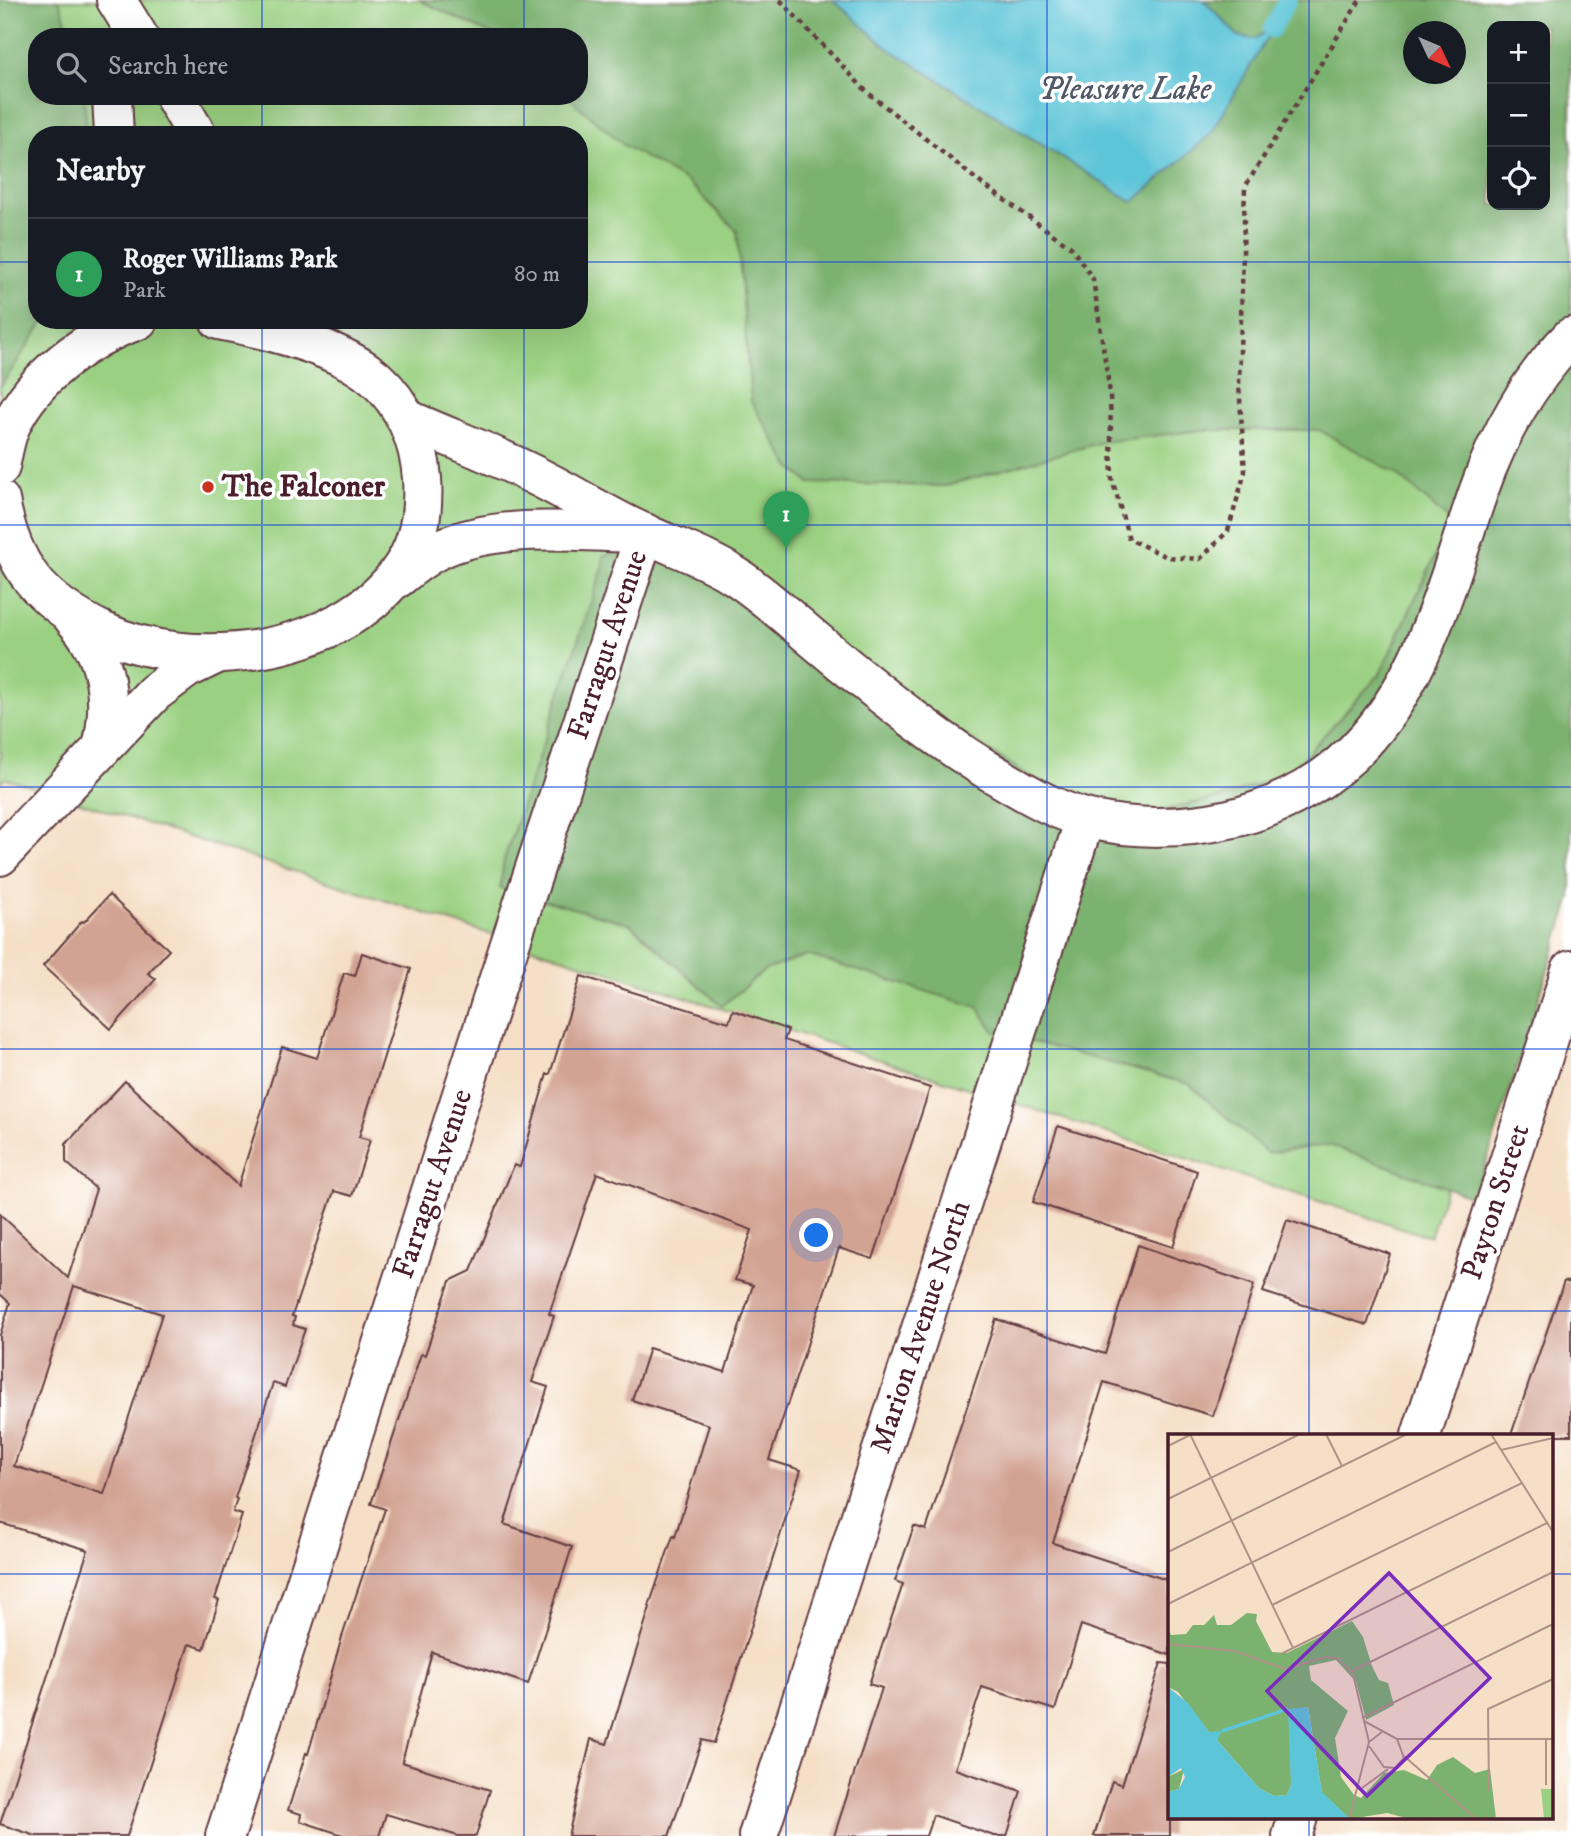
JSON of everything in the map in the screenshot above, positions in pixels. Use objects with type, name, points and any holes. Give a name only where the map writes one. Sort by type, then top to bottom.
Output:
[{"type":"street","points":[[101,0],[104,28]]},
{"type":"street","points":[[116,0],[133,28]]},
{"type":"street","points":[[112,105],[114,126]]},
{"type":"street","points":[[180,105],[192,126]]},
{"type":"street","points":[[0,467],[10,427],[68,329]]},
{"type":"street","points":[[19,410],[54,371],[79,349],[116,329]]},
{"type":"street","points":[[259,329],[333,353],[375,378]]},
{"type":"street","points":[[334,329],[407,419],[417,444],[421,468],[422,513],[418,533],[402,568],[375,597]]},
{"type":"street","points":[[407,419],[527,471],[645,533],[736,576],[901,710],[957,750],[1025,792],[1085,819],[1141,826],[1176,826],[1210,823],[1246,815],[1279,803],[1309,787],[1338,766],[1389,712],[1408,678],[1445,593],[1480,487],[1499,442],[1526,394],[1571,337]]},
{"type":"street","points":[[0,500],[10,542],[20,564],[17,585],[49,599],[110,635],[177,653],[250,650],[296,640],[338,622],[437,550],[478,537],[524,532],[645,533]]},
{"type":"street","name":"Farragut Avenue","points":[[225,1836],[509,947],[645,533]]},
{"type":"street","points":[[67,611],[89,638],[99,655],[106,677],[108,712],[102,748]]},
{"type":"street","points":[[0,856],[153,693],[194,664],[219,653]]},
{"type":"street","name":"Marion Avenue North","points":[[758,1836],[1085,819]]},
{"type":"street","name":"Payton Street","points":[[1421,1434],[1571,970]]},
{"type":"street","points":[[1292,1836],[1298,1818]]},
{"type":"path","points":[[780,0],[867,92],[982,184],[1071,247],[1093,279],[1110,393],[1112,479],[1129,539],[1167,557],[1200,559],[1228,531],[1245,472],[1239,385],[1245,187],[1360,0]]},
{"type":"green space","points":[[0,0],[1571,0],[1571,802],[1430,1237],[5,778],[0,783]]},
{"type":"green space","points":[[0,0],[59,0],[68,28],[28,28],[28,105],[85,105],[86,126],[28,126],[28,329],[39,329],[0,387]]},
{"type":"green space","points":[[419,0],[833,0],[888,48],[1133,202],[1270,30],[1254,39],[1238,36],[1204,0],[1571,0],[1571,898],[1475,1198],[1329,1145],[1267,1153],[1189,1084],[995,1032],[978,1007],[807,955],[765,970],[722,1006],[630,924],[500,888],[504,859],[603,567],[603,556],[621,551],[687,565],[1067,799],[1151,813],[1233,794],[1292,770],[1380,674],[1437,552],[1449,520],[1397,474],[1319,430],[1202,430],[1102,442],[945,486],[809,483],[789,465],[751,401],[737,231],[689,183],[625,146],[577,105],[588,105],[588,28],[478,28]]},
{"type":"water","name":"Pleasure Lake","points":[[833,0],[1204,0],[1238,36],[1254,39],[1272,29],[1211,134],[1133,202],[888,48]]},
{"type":"building","points":[[109,895],[169,950],[148,973],[156,979],[111,1029],[43,966]]},
{"type":"building","points":[[362,953],[411,969],[359,1137],[370,1140],[352,1196],[334,1191],[292,1316],[295,1317],[293,1325],[305,1329],[285,1387],[273,1383],[235,1498],[237,1499],[233,1512],[242,1515],[215,1599],[219,1600],[204,1649],[189,1644],[127,1836],[36,1836],[0,1824],[88,1550],[0,1523],[0,1335],[10,1303],[0,1294],[0,1214],[68,1278],[96,1189],[66,1162],[66,1144],[125,1081],[238,1186],[282,1047],[317,1058],[344,973],[355,976]],"holes":[[[74,1286],[162,1314],[104,1494],[14,1466]]]},
{"type":"building","points":[[581,976],[729,1022],[733,1010],[788,1030],[784,1040],[930,1088],[873,1259],[839,1248],[769,1460],[801,1470],[714,1743],[702,1740],[669,1836],[568,1836],[591,1739],[607,1744],[709,1425],[632,1400],[649,1348],[725,1372],[753,1285],[735,1280],[752,1230],[597,1173],[549,1314],[554,1316],[532,1382],[548,1387],[504,1524],[572,1547],[528,1684],[432,1652],[402,1762],[490,1790],[476,1836],[458,1836],[386,1814],[379,1836],[346,1836],[300,1821],[301,1814],[288,1810],[385,1509],[371,1504],[421,1354],[425,1355],[450,1281],[471,1271],[514,1165],[520,1167],[547,1074],[550,1074]]},
{"type":"building","points":[[1058,1126],[1197,1171],[1173,1247],[1033,1202]]},
{"type":"building","points":[[1287,1220],[1390,1254],[1367,1325],[1263,1292]]},
{"type":"building","points":[[1138,1245],[1254,1285],[1213,1416],[1104,1382],[1053,1543],[1168,1580],[1168,1654],[1081,1625],[1055,1710],[982,1687],[955,1769],[1021,1791],[1007,1836],[994,1836],[933,1815],[926,1836],[834,1836],[882,1688],[869,1684],[903,1584],[895,1581],[914,1526],[926,1530],[996,1319],[1105,1354]]},
{"type":"building","points":[[1564,1281],[1571,1283],[1571,1435],[1511,1434]]},
{"type":"building","points":[[1161,1663],[1168,1664],[1170,1836],[1094,1836],[1112,1781],[1122,1785]]},
{"type":"waterway","points":[[1272,29],[1288,0]]},
{"type":"place","name":"The Falconer","points":[[208,487]]},
{"type":"place","name":"Roger Williams Park","points":[[786,549]]}]
